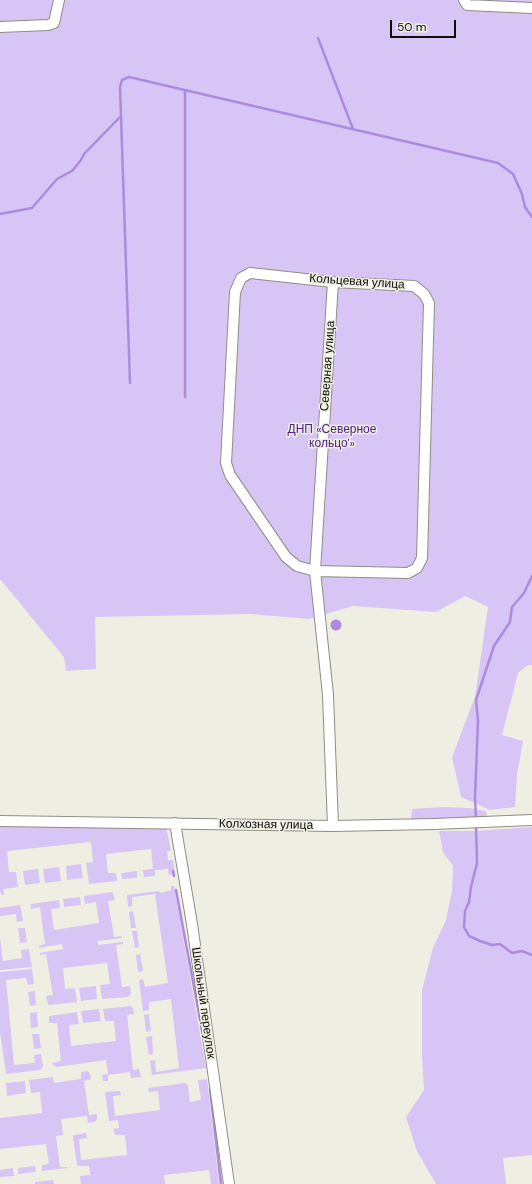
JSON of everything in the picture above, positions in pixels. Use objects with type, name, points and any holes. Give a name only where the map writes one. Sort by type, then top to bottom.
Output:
[{"type":"street","points":[[0,27],[48,26],[54,23],[59,0]]},
{"type":"street","points":[[466,3],[526,5]]},
{"type":"street","name":"Кольцевая улица","points":[[250,273],[333,282],[414,286],[424,294],[429,303],[422,558],[417,568],[408,573],[316,571],[297,566],[286,558],[230,475],[226,463],[235,292],[241,278],[250,273]]},
{"type":"street","name":"Северная улица","points":[[333,282],[316,571],[328,695],[333,826]]},
{"type":"street","name":"Колхозная улица","points":[[0,821],[333,826],[532,820]]},
{"type":"street","name":"Школьный переулок","points":[[175,823],[192,924],[229,1184]]},
{"type":"green space","name":"ДНП «Северное кольцо'»","points":[[0,0],[532,0],[532,665],[528,665],[518,673],[502,735],[523,741],[517,775],[515,807],[490,810],[461,797],[452,757],[475,697],[488,607],[465,596],[436,612],[353,606],[309,619],[251,614],[95,617],[96,669],[66,671],[64,657],[0,579]]},
{"type":"green space","points":[[443,807],[469,808],[486,811],[487,819],[411,819],[412,809]]},
{"type":"green space","points":[[0,825],[166,826],[171,851],[167,851],[168,860],[173,860],[175,874],[169,875],[168,869],[155,870],[155,876],[144,877],[143,870],[153,869],[151,849],[106,854],[108,873],[116,873],[117,881],[89,884],[86,863],[93,862],[91,842],[7,851],[9,872],[16,872],[18,887],[3,889],[4,895],[2,895],[0,891]]},
{"type":"green space","points":[[532,827],[532,1155],[503,1158],[506,1184],[436,1184],[417,1151],[406,1117],[424,1090],[422,1057],[422,990],[433,948],[446,920],[452,891],[453,866],[443,852],[439,831],[477,831]]},
{"type":"green space","points":[[81,864],[83,878],[67,880],[66,866]]},
{"type":"green space","points":[[59,867],[61,881],[45,883],[43,869]]},
{"type":"green space","points":[[38,869],[40,883],[25,885],[23,871]]},
{"type":"green space","points":[[137,871],[137,878],[122,879],[121,873]]},
{"type":"green space","points":[[171,886],[174,886],[206,1068],[152,1075],[150,1061],[155,1060],[156,1072],[179,1068],[171,999],[149,1002],[149,1010],[143,1011],[139,980],[143,979],[145,987],[168,983],[155,894],[132,897],[132,906],[128,907],[127,895],[158,891],[161,893],[171,890]]},
{"type":"green space","points":[[112,892],[115,900],[108,901],[114,937],[122,936],[122,938],[98,941],[98,945],[123,942],[123,944],[116,945],[122,987],[130,986],[131,994],[128,997],[102,999],[100,985],[110,984],[107,963],[63,968],[65,989],[75,988],[77,1002],[49,1005],[46,996],[53,995],[46,954],[40,955],[40,953],[63,949],[62,944],[39,948],[39,946],[45,944],[40,907],[31,909],[31,904],[59,900],[60,908],[51,909],[54,930],[99,923],[96,902],[85,904],[84,896]]},
{"type":"green space","points":[[80,897],[81,905],[64,907],[63,899]]},
{"type":"green space","points":[[20,905],[23,921],[17,922],[16,914],[0,916],[0,908]]},
{"type":"green space","points":[[133,911],[136,928],[131,928],[129,912]]},
{"type":"green space","points":[[18,928],[25,928],[27,942],[20,943]]},
{"type":"green space","points":[[132,931],[137,931],[139,947],[135,948]]},
{"type":"green space","points":[[0,938],[3,961],[22,958],[21,950],[29,949],[32,967],[0,970]]},
{"type":"green space","points":[[140,954],[143,971],[138,972],[136,955]]},
{"type":"green space","points":[[32,969],[34,984],[28,985],[26,978],[6,980],[14,1065],[35,1063],[34,1055],[41,1054],[43,1067],[40,1070],[6,1074],[0,1032],[0,972]]},
{"type":"green space","points":[[96,986],[97,999],[81,1001],[79,988]]},
{"type":"green space","points":[[35,991],[36,1005],[30,1006],[28,992]]},
{"type":"green space","points":[[130,1006],[133,1008],[134,1014],[127,1015],[133,1070],[139,1069],[141,1077],[131,1078],[130,1072],[108,1075],[108,1081],[103,1081],[102,1075],[108,1074],[106,1060],[57,1067],[53,1065],[52,1063],[61,1061],[57,1023],[49,1023],[49,1016],[77,1012],[79,1024],[69,1025],[71,1046],[116,1041],[114,1021],[105,1021],[103,1009]]},
{"type":"green space","points":[[99,1009],[101,1021],[83,1023],[81,1011]]},
{"type":"green space","points":[[37,1012],[38,1027],[31,1028],[30,1013]]},
{"type":"green space","points":[[149,1014],[151,1031],[146,1032],[144,1015]]},
{"type":"green space","points":[[32,1034],[39,1034],[41,1048],[34,1049]]},
{"type":"green space","points":[[152,1036],[153,1054],[149,1055],[146,1037]]},
{"type":"green space","points":[[87,1071],[90,1073],[91,1079],[84,1081],[89,1115],[97,1114],[97,1119],[95,1122],[88,1123],[87,1116],[61,1119],[63,1135],[56,1136],[60,1167],[67,1168],[42,1171],[42,1165],[49,1164],[46,1144],[0,1149],[0,1118],[42,1113],[40,1092],[31,1093],[29,1080],[53,1077],[54,1083],[81,1079],[81,1072]]},
{"type":"green space","points":[[207,1079],[219,1184],[211,1184],[209,1170],[164,1175],[165,1184],[81,1184],[80,1176],[90,1175],[89,1166],[77,1165],[73,1136],[86,1133],[87,1138],[79,1139],[81,1160],[127,1155],[125,1135],[115,1135],[113,1129],[119,1128],[118,1120],[109,1121],[105,1092],[120,1091],[121,1095],[113,1096],[115,1116],[160,1110],[158,1091],[149,1092],[148,1088],[185,1083],[188,1085],[190,1102],[201,1100],[198,1080]]},
{"type":"green space","points":[[25,1081],[26,1093],[7,1096],[6,1083]]},
{"type":"green space","points":[[35,1166],[36,1172],[18,1174],[18,1168]]},
{"type":"green space","points":[[13,1168],[14,1176],[0,1177],[0,1170]]},
{"type":"green space","points":[[53,1180],[54,1184],[35,1184],[35,1182]]},
{"type":"shaded area","points":[[336,619],[340,621],[342,625],[340,629],[336,631],[332,629],[330,625],[332,621]]},
{"type":"waterway","points":[[318,38],[353,129]]},
{"type":"waterway","points":[[130,383],[120,87],[122,80],[129,77],[498,163],[513,174],[522,194],[525,207],[532,217]]},
{"type":"waterway","points":[[185,90],[185,397]]},
{"type":"waterway","points":[[0,214],[32,208],[57,179],[72,171],[84,154],[120,117]]},
{"type":"waterway","points":[[476,820],[475,798],[478,721],[476,700],[494,646],[510,622],[512,607],[524,593],[532,576]]},
{"type":"waterway","points":[[476,825],[477,863],[469,902],[465,911],[464,927],[469,936],[480,941],[492,945],[500,944],[512,953],[522,951],[532,955]]},
{"type":"waterway","points":[[173,871],[174,876]]},
{"type":"waterway","points":[[176,890],[204,1041]]},
{"type":"waterway","points":[[210,1089],[221,1184]]}]
